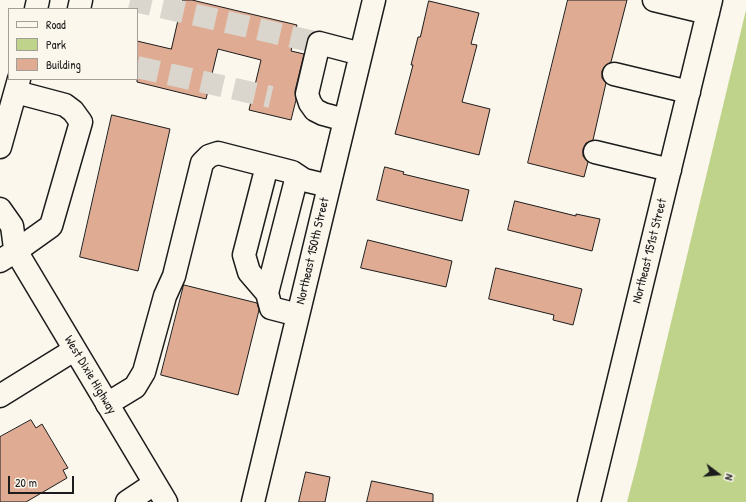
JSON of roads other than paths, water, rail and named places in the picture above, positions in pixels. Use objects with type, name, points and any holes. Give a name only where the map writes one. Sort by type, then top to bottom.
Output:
[{"type":"street","name":"Northeast 150th Street","points":[[252,502],[374,0]]},
{"type":"street","points":[[654,0],[710,6]]},
{"type":"street","name":"Northeast 151st Street","points":[[590,502],[710,6]]},
{"type":"street","points":[[345,120],[323,114],[316,110],[310,103],[307,94],[319,43],[361,54]]},
{"type":"street","points":[[614,74],[689,92]]},
{"type":"street","points":[[0,147],[18,86],[65,105],[73,111],[81,122],[51,226],[8,250]]},
{"type":"street","points":[[595,152],[670,170]]},
{"type":"street","points":[[107,404],[135,387],[144,372],[165,296],[174,276],[202,163],[209,156],[218,154],[292,172],[304,180],[329,186]]},
{"type":"street","points":[[267,166],[244,255],[249,272],[267,293],[271,308],[298,315]]},
{"type":"street","points":[[267,293],[297,176]]},
{"type":"street","name":"West Dixie Highway","points":[[0,208],[12,226],[8,250],[74,350],[166,502]]},
{"type":"street","points":[[280,242],[313,251]]},
{"type":"street","points":[[0,396],[74,350]]},
{"type":"street","points":[[127,502],[154,484]]},
{"type":"tunnel","points":[[130,0],[319,43]]},
{"type":"tunnel","points":[[138,67],[271,97]]}]
